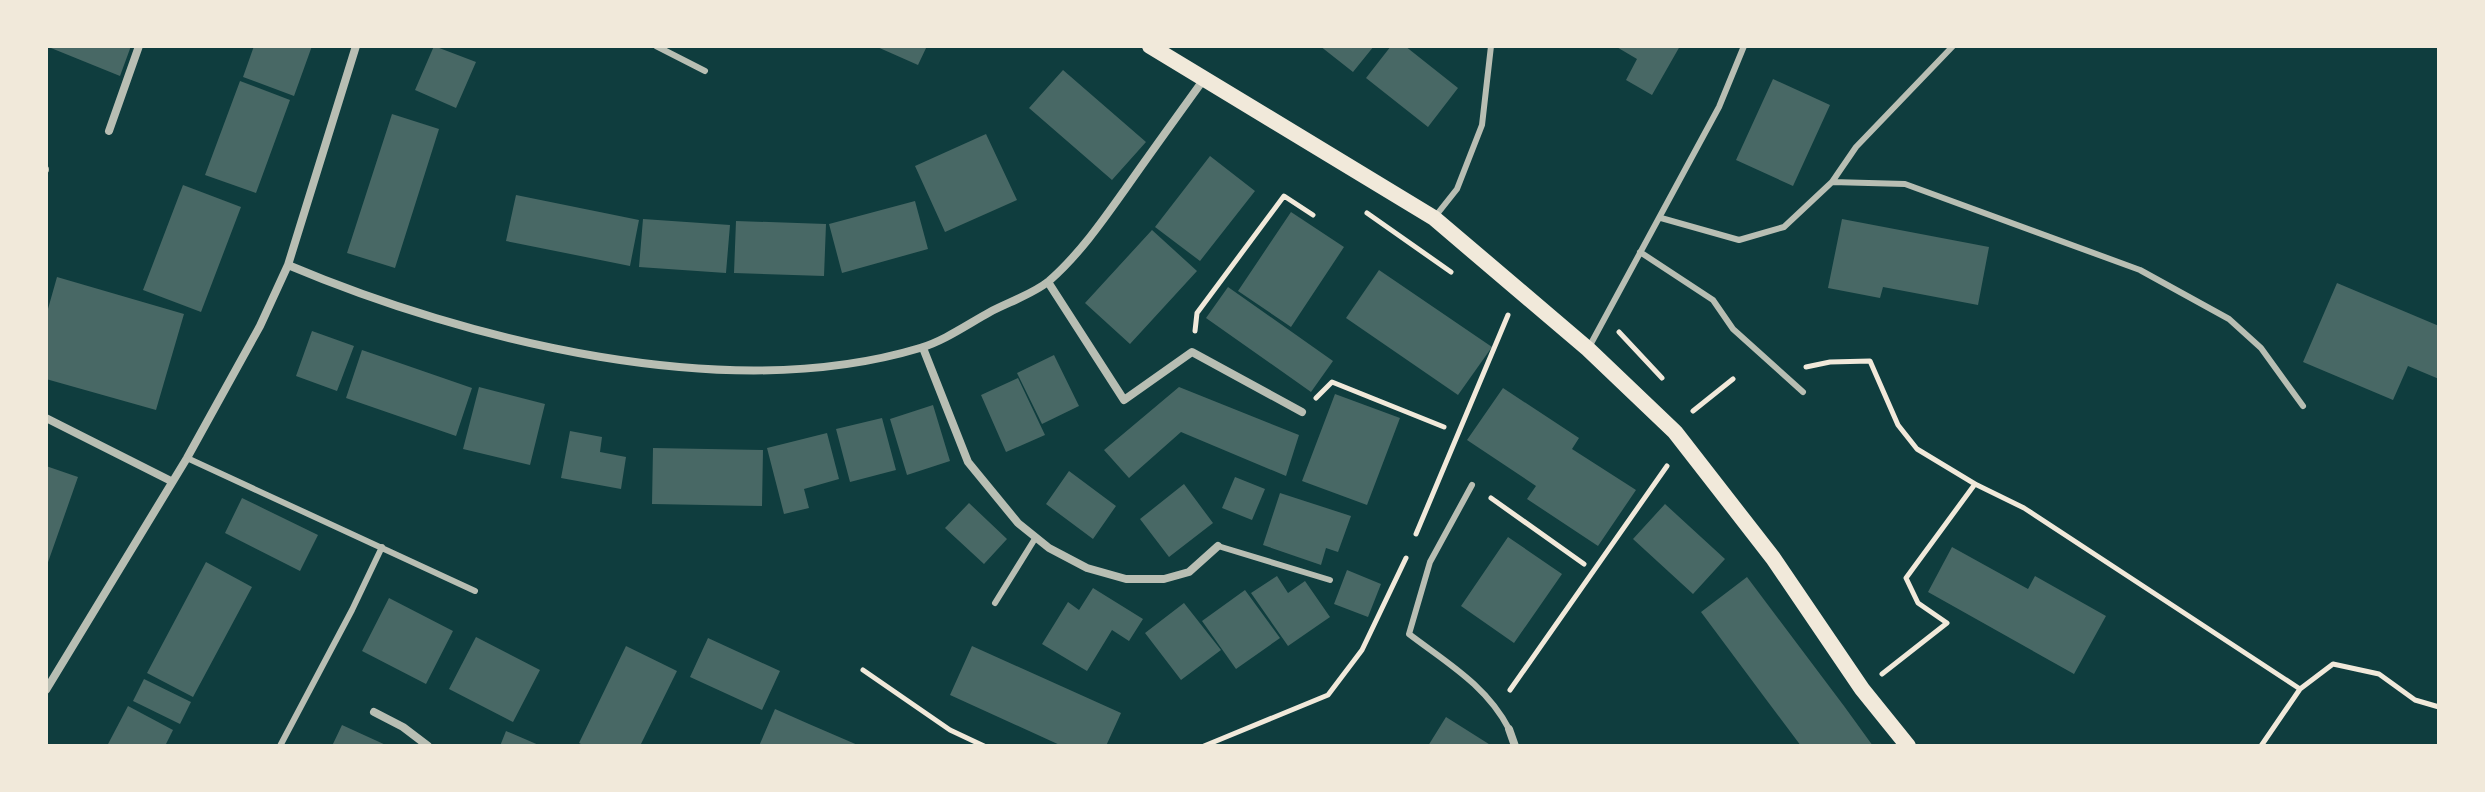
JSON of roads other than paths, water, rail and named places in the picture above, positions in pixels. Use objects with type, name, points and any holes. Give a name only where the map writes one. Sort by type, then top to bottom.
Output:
[{"type":"main road","points":[[1150,46],[1167,52],[1204,79],[1434,218],[1588,349],[1683,443],[1773,558],[1862,689],[1908,746]]},
{"type":"street","points":[[109,131],[139,46]]},
{"type":"street","points":[[46,690],[187,458],[260,326],[288,265],[356,46]]},
{"type":"street","points":[[288,265],[328,282],[484,332],[614,359],[683,368],[769,369],[847,364],[923,348],[1048,282],[1098,227],[1204,79]]},
{"type":"street","points":[[1048,282],[1124,400],[1192,352],[1302,412]]},
{"type":"street","points":[[923,348],[968,462],[1018,523],[1049,548],[1087,568],[1126,579],[1164,579],[1189,572],[1218,546]]},
{"type":"street","points":[[46,418],[171,481]]},
{"type":"street","points":[[374,712],[403,727],[428,746]]},
{"type":"street","points":[[1509,729],[1515,746]]},
{"type":"lane","points":[[656,46],[705,71]]},
{"type":"lane","points":[[1434,218],[1457,189],[1482,125],[1491,46]]},
{"type":"lane","points":[[1588,349],[1719,107],[1744,46]]},
{"type":"lane","points":[[1661,218],[1739,240],[1784,227],[1832,182],[1856,147],[1953,46]]},
{"type":"lane","points":[[1832,182],[1905,184],[2140,270],[2229,319],[2261,348],[2303,406]]},
{"type":"lane","points":[[1640,252],[1713,300],[1733,329],[1803,392]]},
{"type":"lane","points":[[187,458],[475,591]]},
{"type":"lane","points":[[1472,485],[1430,562],[1409,634],[1483,691],[1498,707],[1509,729]]},
{"type":"lane","points":[[995,603],[1036,537]]},
{"type":"lane","points":[[1218,546],[1330,580]]},
{"type":"lane","points":[[280,746],[382,547]]}]
